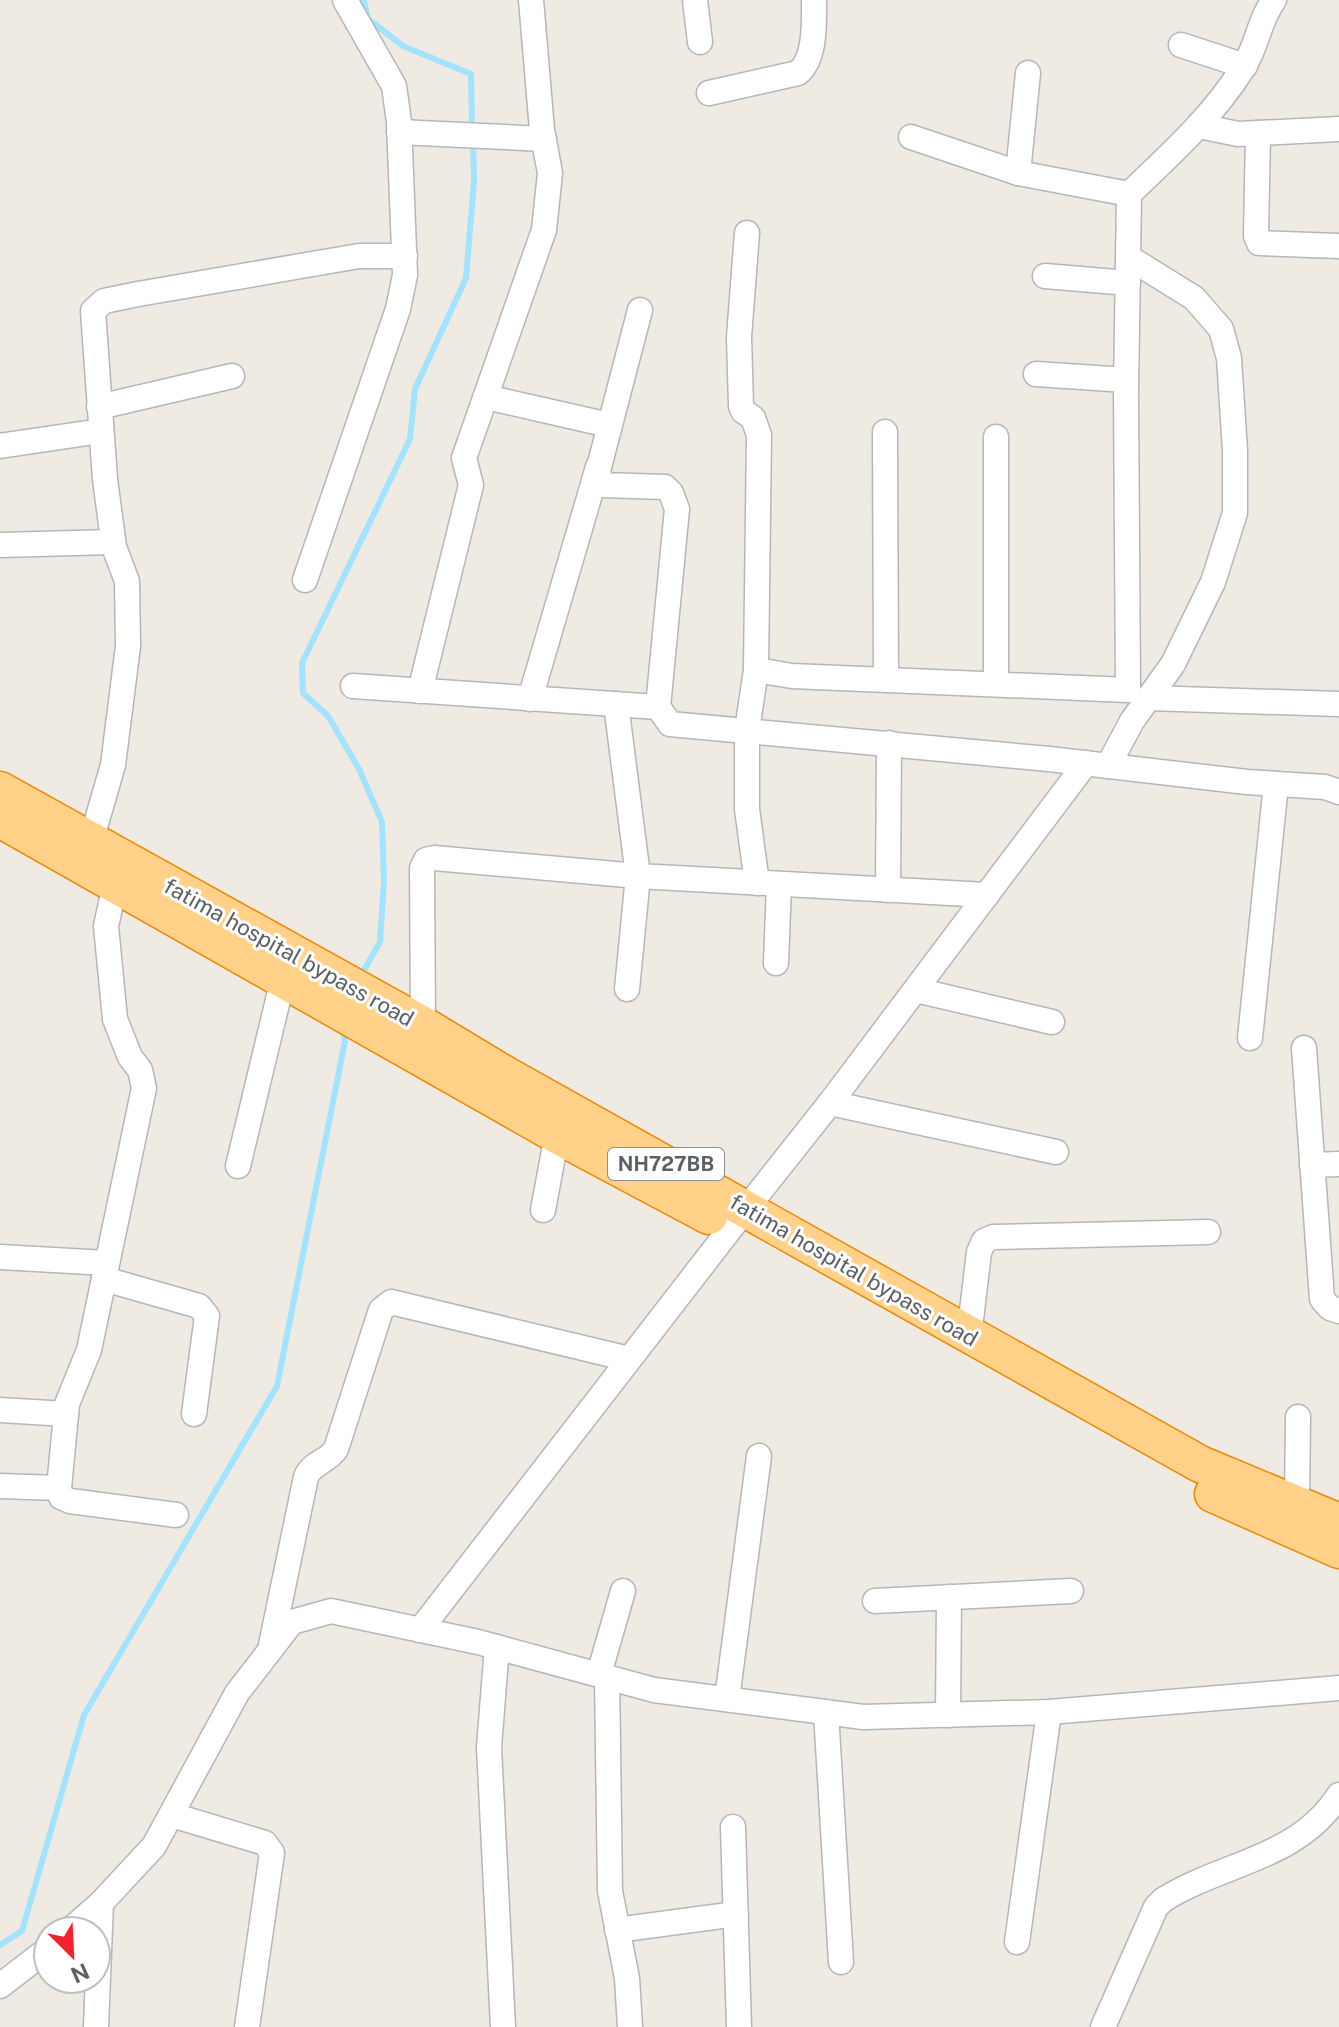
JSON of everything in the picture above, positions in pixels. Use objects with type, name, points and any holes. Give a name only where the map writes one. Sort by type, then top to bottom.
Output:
[{"type":"highway","name":"fatima hospital bypass road","points":[[0,790],[84,852],[115,885],[283,979],[499,1086],[738,1218],[969,1336],[1292,1516],[1339,1550]]},
{"type":"highway","name":"fatima hospital bypass road","points":[[0,819],[84,852],[423,1025],[557,1135],[738,1218],[1067,1418],[1189,1483],[1292,1516],[1339,1522]]},
{"type":"street","points":[[305,580],[398,309],[405,275],[394,86],[345,0]]},
{"type":"street","points":[[420,691],[471,485],[464,458],[544,230],[549,199],[550,173],[531,0]]},
{"type":"street","points":[[695,0],[700,42]]},
{"type":"street","points":[[709,93],[798,73],[804,69],[813,29],[814,0]]},
{"type":"street","points":[[1144,692],[1126,380],[1129,194],[1199,126],[1245,66],[1265,12],[1274,0]]},
{"type":"street","points":[[1181,45],[1245,66]]},
{"type":"street","points":[[1018,173],[1028,73]]},
{"type":"street","points":[[1199,126],[1238,134],[1339,129]]},
{"type":"street","points":[[399,132],[544,139]]},
{"type":"street","points":[[1258,133],[1256,236],[1259,243],[1339,246]]},
{"type":"street","points":[[911,137],[1018,173],[1129,194]]},
{"type":"street","points":[[747,233],[739,337],[741,406],[753,418],[759,435],[756,670],[747,730],[747,809],[768,884],[776,963]]},
{"type":"street","points":[[84,852],[113,765],[128,646],[127,581],[113,542],[93,311],[104,301],[359,256],[405,256]]},
{"type":"street","points":[[420,1630],[830,1103],[987,895],[1132,721],[1144,692],[1173,664],[1213,582],[1235,513],[1229,358],[1221,329],[1194,298],[1128,257]]},
{"type":"street","points":[[1045,276],[1128,283]]},
{"type":"street","points":[[530,699],[640,310]]},
{"type":"street","points":[[1036,374],[1126,380]]},
{"type":"street","points":[[99,407],[232,376]]},
{"type":"street","points":[[486,397],[609,425]]},
{"type":"street","points":[[0,446],[101,431]]},
{"type":"street","points":[[885,432],[886,679]]},
{"type":"street","points":[[996,437],[996,683]]},
{"type":"street","points":[[599,461],[602,485],[665,487],[676,503],[658,707],[670,724],[1325,787],[1339,792]]},
{"type":"street","points":[[0,545],[113,542]]},
{"type":"street","points":[[756,670],[792,676],[996,683],[1339,704]]},
{"type":"street","points":[[353,686],[658,707]]},
{"type":"street","points":[[616,704],[638,876],[627,989]]},
{"type":"street","points":[[888,890],[889,743]]},
{"type":"street","points":[[1250,1038],[1276,784]]},
{"type":"street","points":[[423,1025],[422,868],[426,860],[434,858],[638,876],[987,895]]},
{"type":"street","points":[[115,885],[106,926],[115,1019],[130,1057],[144,1079],[89,1350],[70,1393],[59,1488],[61,1497],[70,1501],[176,1515]]},
{"type":"street","points":[[238,1166],[283,979]]},
{"type":"street","points":[[916,990],[1052,1022]]},
{"type":"street","points":[[1304,1048],[1312,1165],[1328,1226],[1322,1299],[1330,1308],[1339,1311]]},
{"type":"street","points":[[830,1103],[1056,1152]]},
{"type":"street","points":[[543,1210],[557,1135]]},
{"type":"street","points":[[1312,1165],[1339,1164]]},
{"type":"street","points":[[969,1336],[979,1252],[984,1241],[993,1237],[1208,1232]]},
{"type":"street","points":[[0,1257],[106,1271],[204,1310],[207,1316],[194,1414]]},
{"type":"street","points":[[269,1652],[306,1477],[314,1465],[336,1449],[385,1304],[391,1302],[629,1359]]},
{"type":"street","points":[[0,1410],[66,1414]]},
{"type":"street","points":[[1292,1516],[1298,1417]]},
{"type":"street","points":[[727,1699],[759,1456]]},
{"type":"street","points":[[0,1486],[59,1488]]},
{"type":"street","points":[[623,1591],[603,1675],[610,1891],[627,1978],[630,2027]]},
{"type":"street","points":[[875,1601],[1071,1591]]},
{"type":"street","points":[[948,1715],[949,1597]]},
{"type":"street","points":[[87,1915],[154,1846],[237,1693],[292,1622],[331,1611],[497,1647],[654,1690],[863,1717],[1049,1712],[1339,1688]]},
{"type":"street","points":[[497,1647],[489,1747],[503,2027]]},
{"type":"street","points":[[826,1712],[841,1962]]},
{"type":"street","points":[[1017,1942],[1049,1712]]},
{"type":"street","points":[[1103,2027],[1156,1907],[1163,1900],[1285,1846],[1317,1824],[1339,1795]]},
{"type":"street","points":[[172,1815],[265,1843],[272,1853],[247,2027]]},
{"type":"street","points":[[733,1827],[739,2027]]},
{"type":"street","points":[[96,2027],[101,1903]]},
{"type":"street","points":[[617,1930],[736,1914]]},
{"type":"street","points":[[0,1986],[32,1961]]},
{"type":"waterway","points":[[364,0],[368,19],[403,46],[471,74],[472,129]]},
{"type":"waterway","points":[[363,972],[380,942],[384,881],[382,822],[359,769],[328,716],[303,693],[302,663],[410,439],[415,389],[466,278],[474,182],[473,140]]},
{"type":"waterway","points":[[0,1945],[22,1931],[84,1715],[277,1386],[345,1041],[343,1027]]}]
